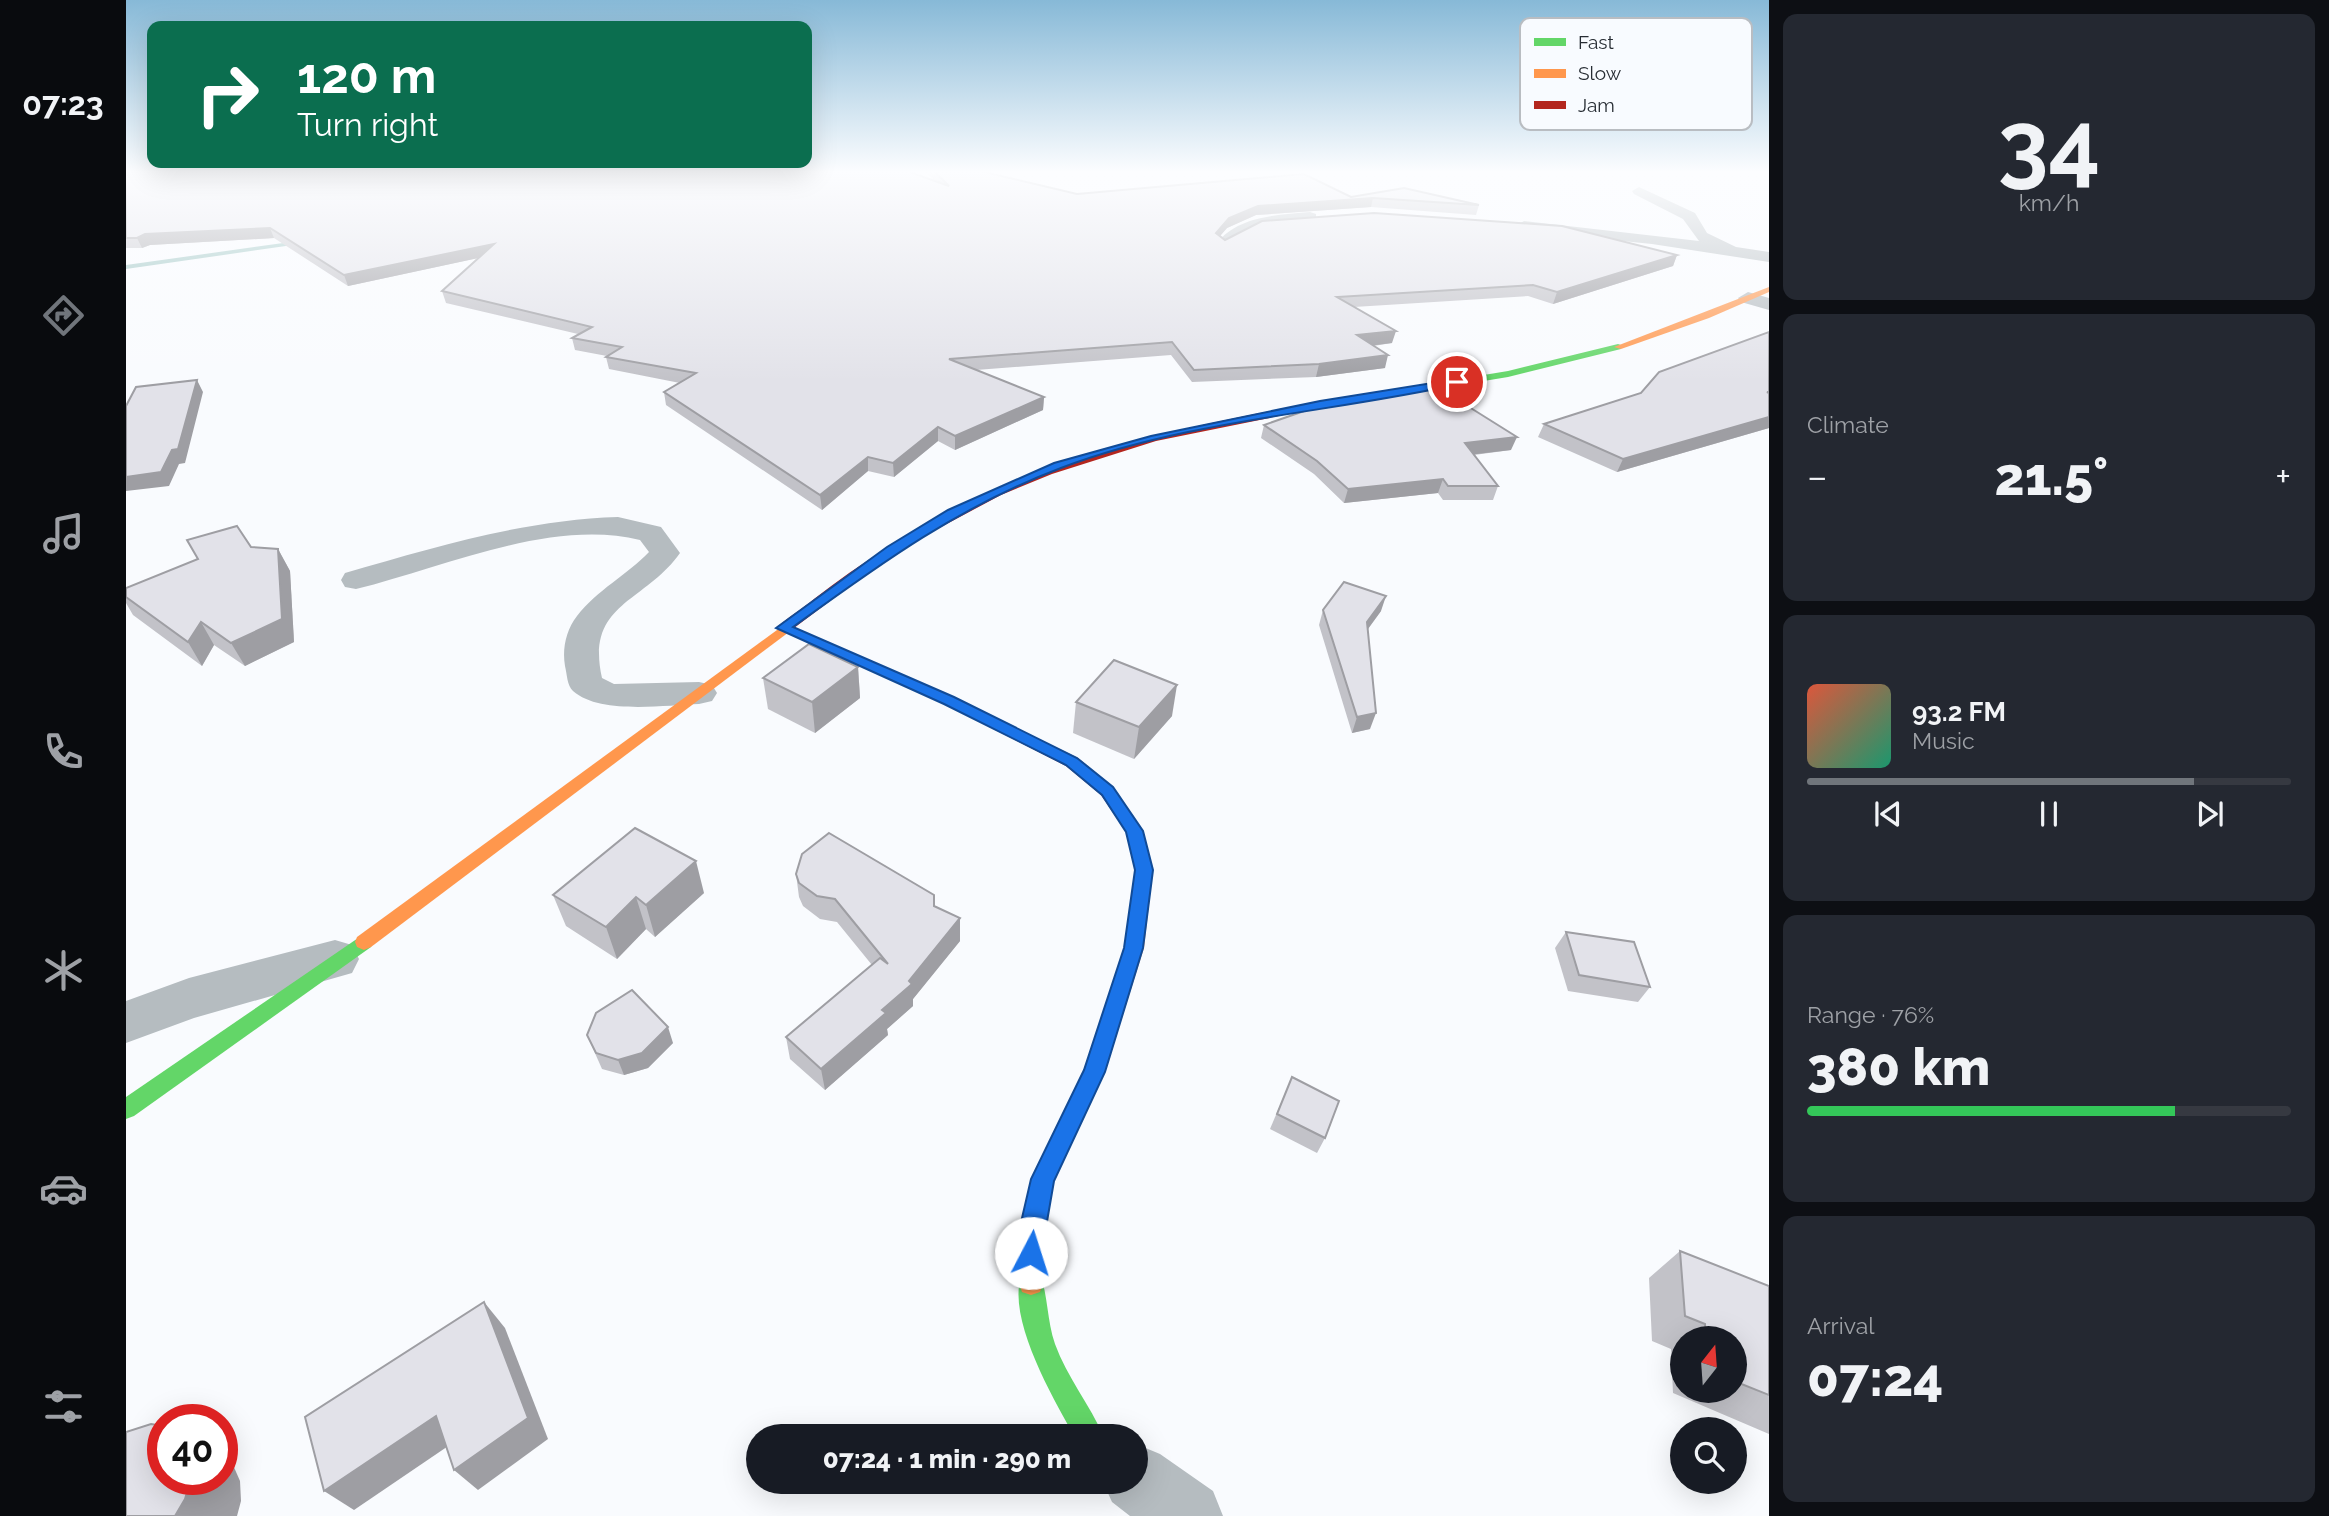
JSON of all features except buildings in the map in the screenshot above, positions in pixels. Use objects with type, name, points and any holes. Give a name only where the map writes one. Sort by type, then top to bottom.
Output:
[{"type":"street","points":[[1657,241],[1769,257]]},
{"type":"street","points":[[1713,241],[1743,253]]},
{"type":"street","points":[[126,1109],[346,956],[891,549],[942,519],[1058,466],[1151,439],[1240,420],[1509,374],[1644,339],[1769,289]]},
{"type":"street","points":[[1748,298],[1769,304]]},
{"type":"street","points":[[356,580],[539,531],[612,525],[639,528],[655,535],[664,545],[665,553],[654,566],[603,606],[587,624],[580,639],[580,664],[586,684],[609,695],[699,693]]},
{"type":"street","points":[[783,628],[949,701],[1072,762],[1107,791],[1134,831],[1144,870],[1133,948],[1094,1072],[1042,1179],[1031,1231],[1031,1296],[1047,1362],[1083,1424]]},
{"type":"street","points":[[126,1022],[189,999],[346,956]]},
{"type":"street","points":[[1148,1487],[1188,1516]]},
{"type":"waterway","points":[[126,267],[305,242]]},
{"type":"traffic: fast","points":[[1320,405],[1508,374],[1618,347]]},
{"type":"traffic: fast","points":[[126,1109],[364,942]]},
{"type":"traffic: fast","points":[[1031,1283],[1036,1325],[1043,1345],[1059,1382],[1083,1424]]},
{"type":"traffic: slow","points":[[1618,347],[1706,316],[1769,289]]},
{"type":"traffic: slow","points":[[364,942],[788,626]]},
{"type":"traffic: slow","points":[[1031,1283],[1031,1231],[1043,1179],[1094,1072],[1134,948],[1144,870],[1134,831],[1126,819]]},
{"type":"traffic: jam","points":[[788,626],[894,547],[997,493],[1048,472],[1153,439],[1320,405]]},
{"type":"traffic: jam","points":[[783,628],[949,701],[1072,762],[1107,791],[1126,819]]},
{"type":"route","points":[[1031,1253],[1031,1231],[1042,1179],[1094,1072],[1133,948],[1144,870],[1134,831],[1107,791],[1072,762],[949,701],[783,628],[891,549],[952,513],[1058,466],[1151,439],[1320,404],[1457,382]]}]
